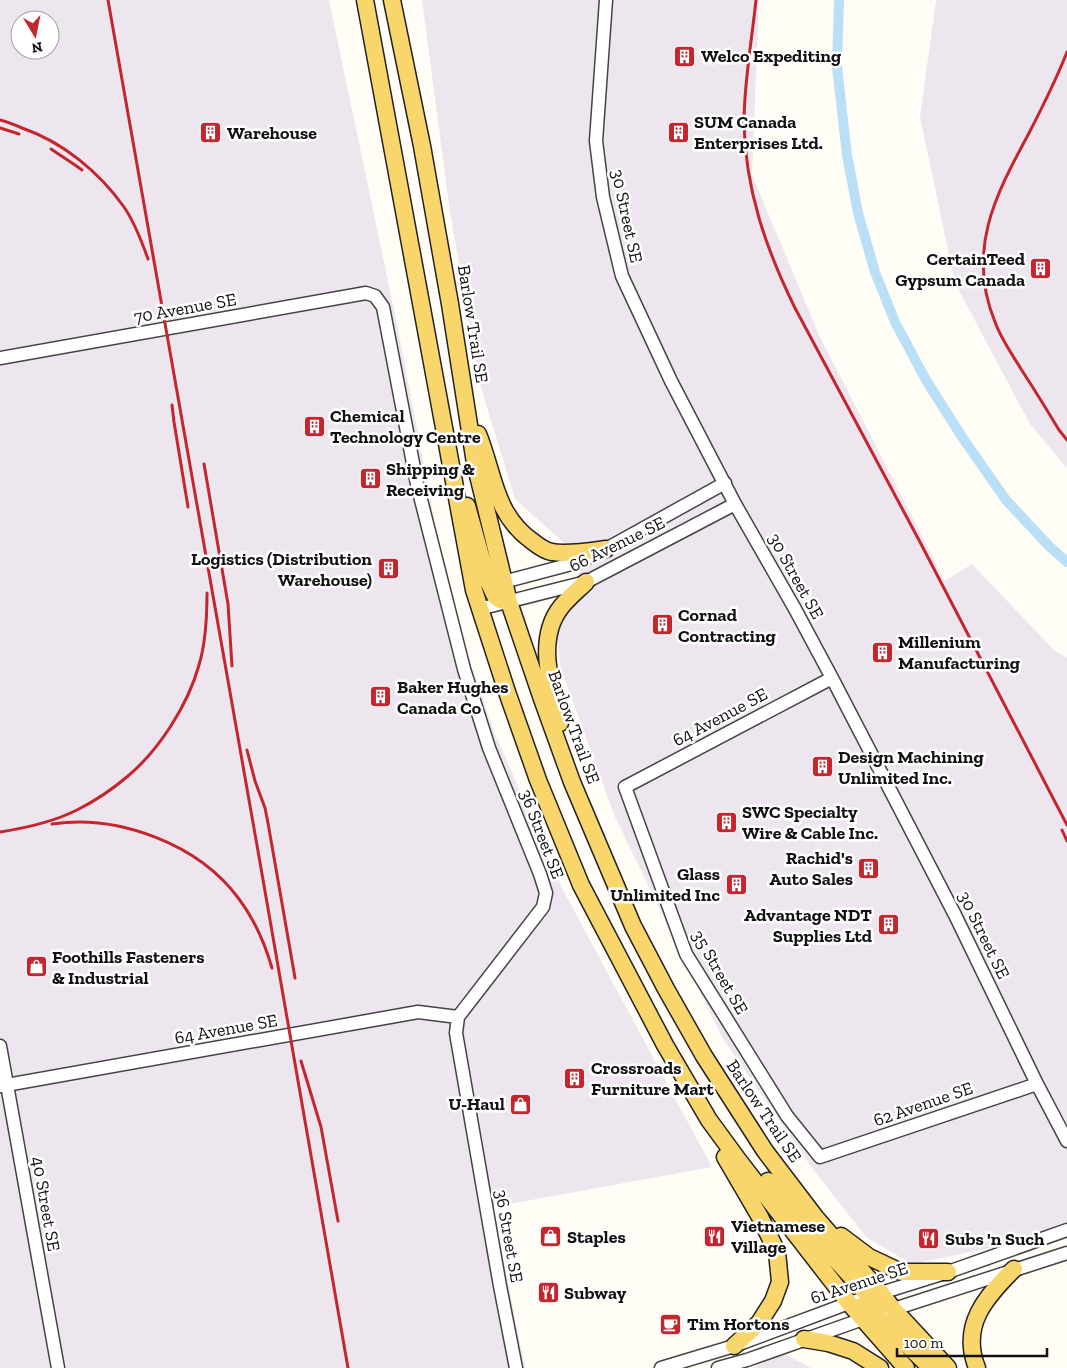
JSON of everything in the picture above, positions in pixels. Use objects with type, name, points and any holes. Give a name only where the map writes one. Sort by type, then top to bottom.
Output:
[{"type":"main road","points":[[365,0],[474,590],[538,780],[581,885],[665,1046],[714,1127],[848,1303],[869,1317],[931,1368]]},
{"type":"main road","name":"Barlow Trail SE","points":[[395,1],[450,304],[475,463],[497,584],[509,602],[572,782],[633,926],[704,1056],[766,1151],[876,1295],[894,1310],[948,1368]]},
{"type":"main road","points":[[466,405],[489,464],[497,495],[510,519],[522,534],[551,552],[606,549]]},
{"type":"main road","points":[[448,452],[472,521],[488,580],[497,584]]},
{"type":"main road","points":[[572,782],[550,679],[547,650],[549,632],[560,608],[586,582]]},
{"type":"main road","points":[[714,1127],[719,1146],[760,1217],[777,1252],[780,1282],[773,1302],[759,1323],[734,1346]]},
{"type":"main road","points":[[739,1161],[761,1173],[814,1236],[876,1295]]},
{"type":"main road","points":[[816,1218],[869,1257],[901,1272],[948,1272]]},
{"type":"main road","points":[[977,1368],[971,1343],[974,1323],[981,1306],[993,1290],[1014,1269]]},
{"type":"main road","points":[[869,1317],[906,1368]]},
{"type":"main road","points":[[804,1340],[828,1343],[853,1351],[880,1368]]},
{"type":"street","name":"30 Street SE","points":[[606,0],[596,141],[602,197],[622,276],[671,381],[735,504],[832,678],[955,916],[1067,1141]]},
{"type":"street","name":"70 Avenue SE","points":[[0,358],[341,297],[366,293],[375,296]]},
{"type":"street","name":"36 Street SE","points":[[375,296],[383,307],[418,484],[464,669],[489,748],[546,893],[543,907],[458,1017],[456,1033],[516,1368]]},
{"type":"street","name":"66 Avenue SE","points":[[474,590],[580,562],[725,483]]},
{"type":"street","name":"66 Avenue SE","points":[[479,609],[586,582],[735,504]]},
{"type":"street","name":"64 Avenue SE","points":[[624,787],[832,678]]},
{"type":"street","name":"35 Street SE","points":[[624,787],[686,954],[787,1116],[820,1157]]},
{"type":"street","name":"64 Avenue SE","points":[[3,1086],[418,1012],[458,1017]]},
{"type":"street","name":"40 Street SE","points":[[0,1046],[3,1086],[58,1368]]},
{"type":"street","name":"62 Avenue SE","points":[[820,1157],[1037,1084]]},
{"type":"street","name":"61 Avenue SE","points":[[661,1368],[734,1346],[848,1303],[948,1272],[1067,1230]]},
{"type":"street","name":"61 Avenue SE","points":[[718,1368],[1067,1253]]},
{"type":"shaded area","points":[[0,0],[329,0],[397,324],[450,603],[493,729],[563,890],[712,1167],[493,1207],[525,1368],[0,1368]]},
{"type":"shaded area","points":[[422,0],[759,0],[752,175],[819,335],[945,581],[972,564],[1054,650],[1067,658],[1067,1225],[1001,1246],[912,1264],[866,1237],[812,1168],[723,1039],[615,817],[561,669],[555,624],[587,594],[563,542],[515,499],[479,381],[449,205]]},
{"type":"shaded area","points":[[936,0],[1067,0],[1067,468],[1030,424],[955,283],[920,117]]},
{"type":"shaded area","points":[[785,1354],[811,1368],[751,1368]]},
{"type":"waterway","points":[[839,0],[837,67],[847,155],[858,213],[875,272],[895,322],[926,380],[962,437],[1006,500],[1049,546],[1067,562]]},
{"type":"railway","points":[[108,0],[348,1368]]},
{"type":"railway","points":[[756,0],[744,107],[745,147],[753,195],[766,241],[795,308],[920,542],[1067,825]]},
{"type":"railway","points":[[1067,52],[1049,94],[995,202],[988,225],[983,271],[987,296],[1000,334],[1067,440]]},
{"type":"railway","points":[[0,120],[52,141],[92,170],[128,213],[148,259]]},
{"type":"railway","points":[[0,128],[19,134]]},
{"type":"railway","points":[[51,149],[82,170]]},
{"type":"railway","points":[[172,405],[188,507]]},
{"type":"railway","points":[[204,464],[228,604],[232,666]]},
{"type":"railway","points":[[0,832],[39,824],[77,810],[122,781],[151,753],[180,711],[194,680],[205,638],[207,593]]},
{"type":"railway","points":[[247,750],[255,781],[265,808],[295,978]]},
{"type":"railway","points":[[52,824],[77,822],[130,829],[180,848],[222,880],[239,899],[250,915],[272,968]]},
{"type":"railway","points":[[1062,830],[1067,841]]},
{"type":"railway","points":[[301,1061],[321,1127],[338,1221]]},
{"type":"place","name":"Welco Expediting","points":[[685,56]]},
{"type":"place","name":"SUM Canada Enterprises Ltd.","points":[[678,132]]},
{"type":"place","name":"Warehouse","points":[[211,133]]},
{"type":"place","name":"CertainTeed Gypsum Canada","points":[[1041,269]]},
{"type":"place","name":"Chemical Technology Centre","points":[[314,426]]},
{"type":"place","name":"Shipping & Receiving","points":[[370,479]]},
{"type":"place","name":"Logistics (Distribution Warehouse)","points":[[388,569]]},
{"type":"place","name":"Cornad Contracting","points":[[662,625]]},
{"type":"place","name":"Millenium Manufacturing","points":[[882,652]]},
{"type":"place","name":"Baker Hughes Canada Co","points":[[381,697]]},
{"type":"place","name":"Design Machining Unlimited Inc.","points":[[822,767]]},
{"type":"place","name":"SWC Specialty Wire & Cable Inc.","points":[[726,822]]},
{"type":"place","name":"Rachid's Auto Sales","points":[[869,868]]},
{"type":"place","name":"Glass Unlimited Inc","points":[[736,884]]},
{"type":"place","name":"Advantage NDT Supplies Ltd","points":[[888,925]]},
{"type":"place","name":"Foothills Fasteners & Industrial","points":[[36,967]]},
{"type":"place","name":"Crossroads Furniture Mart","points":[[575,1078]]},
{"type":"place","name":"U-Haul","points":[[521,1104]]},
{"type":"place","name":"Vietnamese Village","points":[[715,1236]]},
{"type":"place","name":"Staples","points":[[551,1237]]},
{"type":"place","name":"Subs 'n Such","points":[[929,1239]]},
{"type":"place","name":"Subway","points":[[548,1293]]},
{"type":"place","name":"Tim Hortons","points":[[671,1324]]}]
